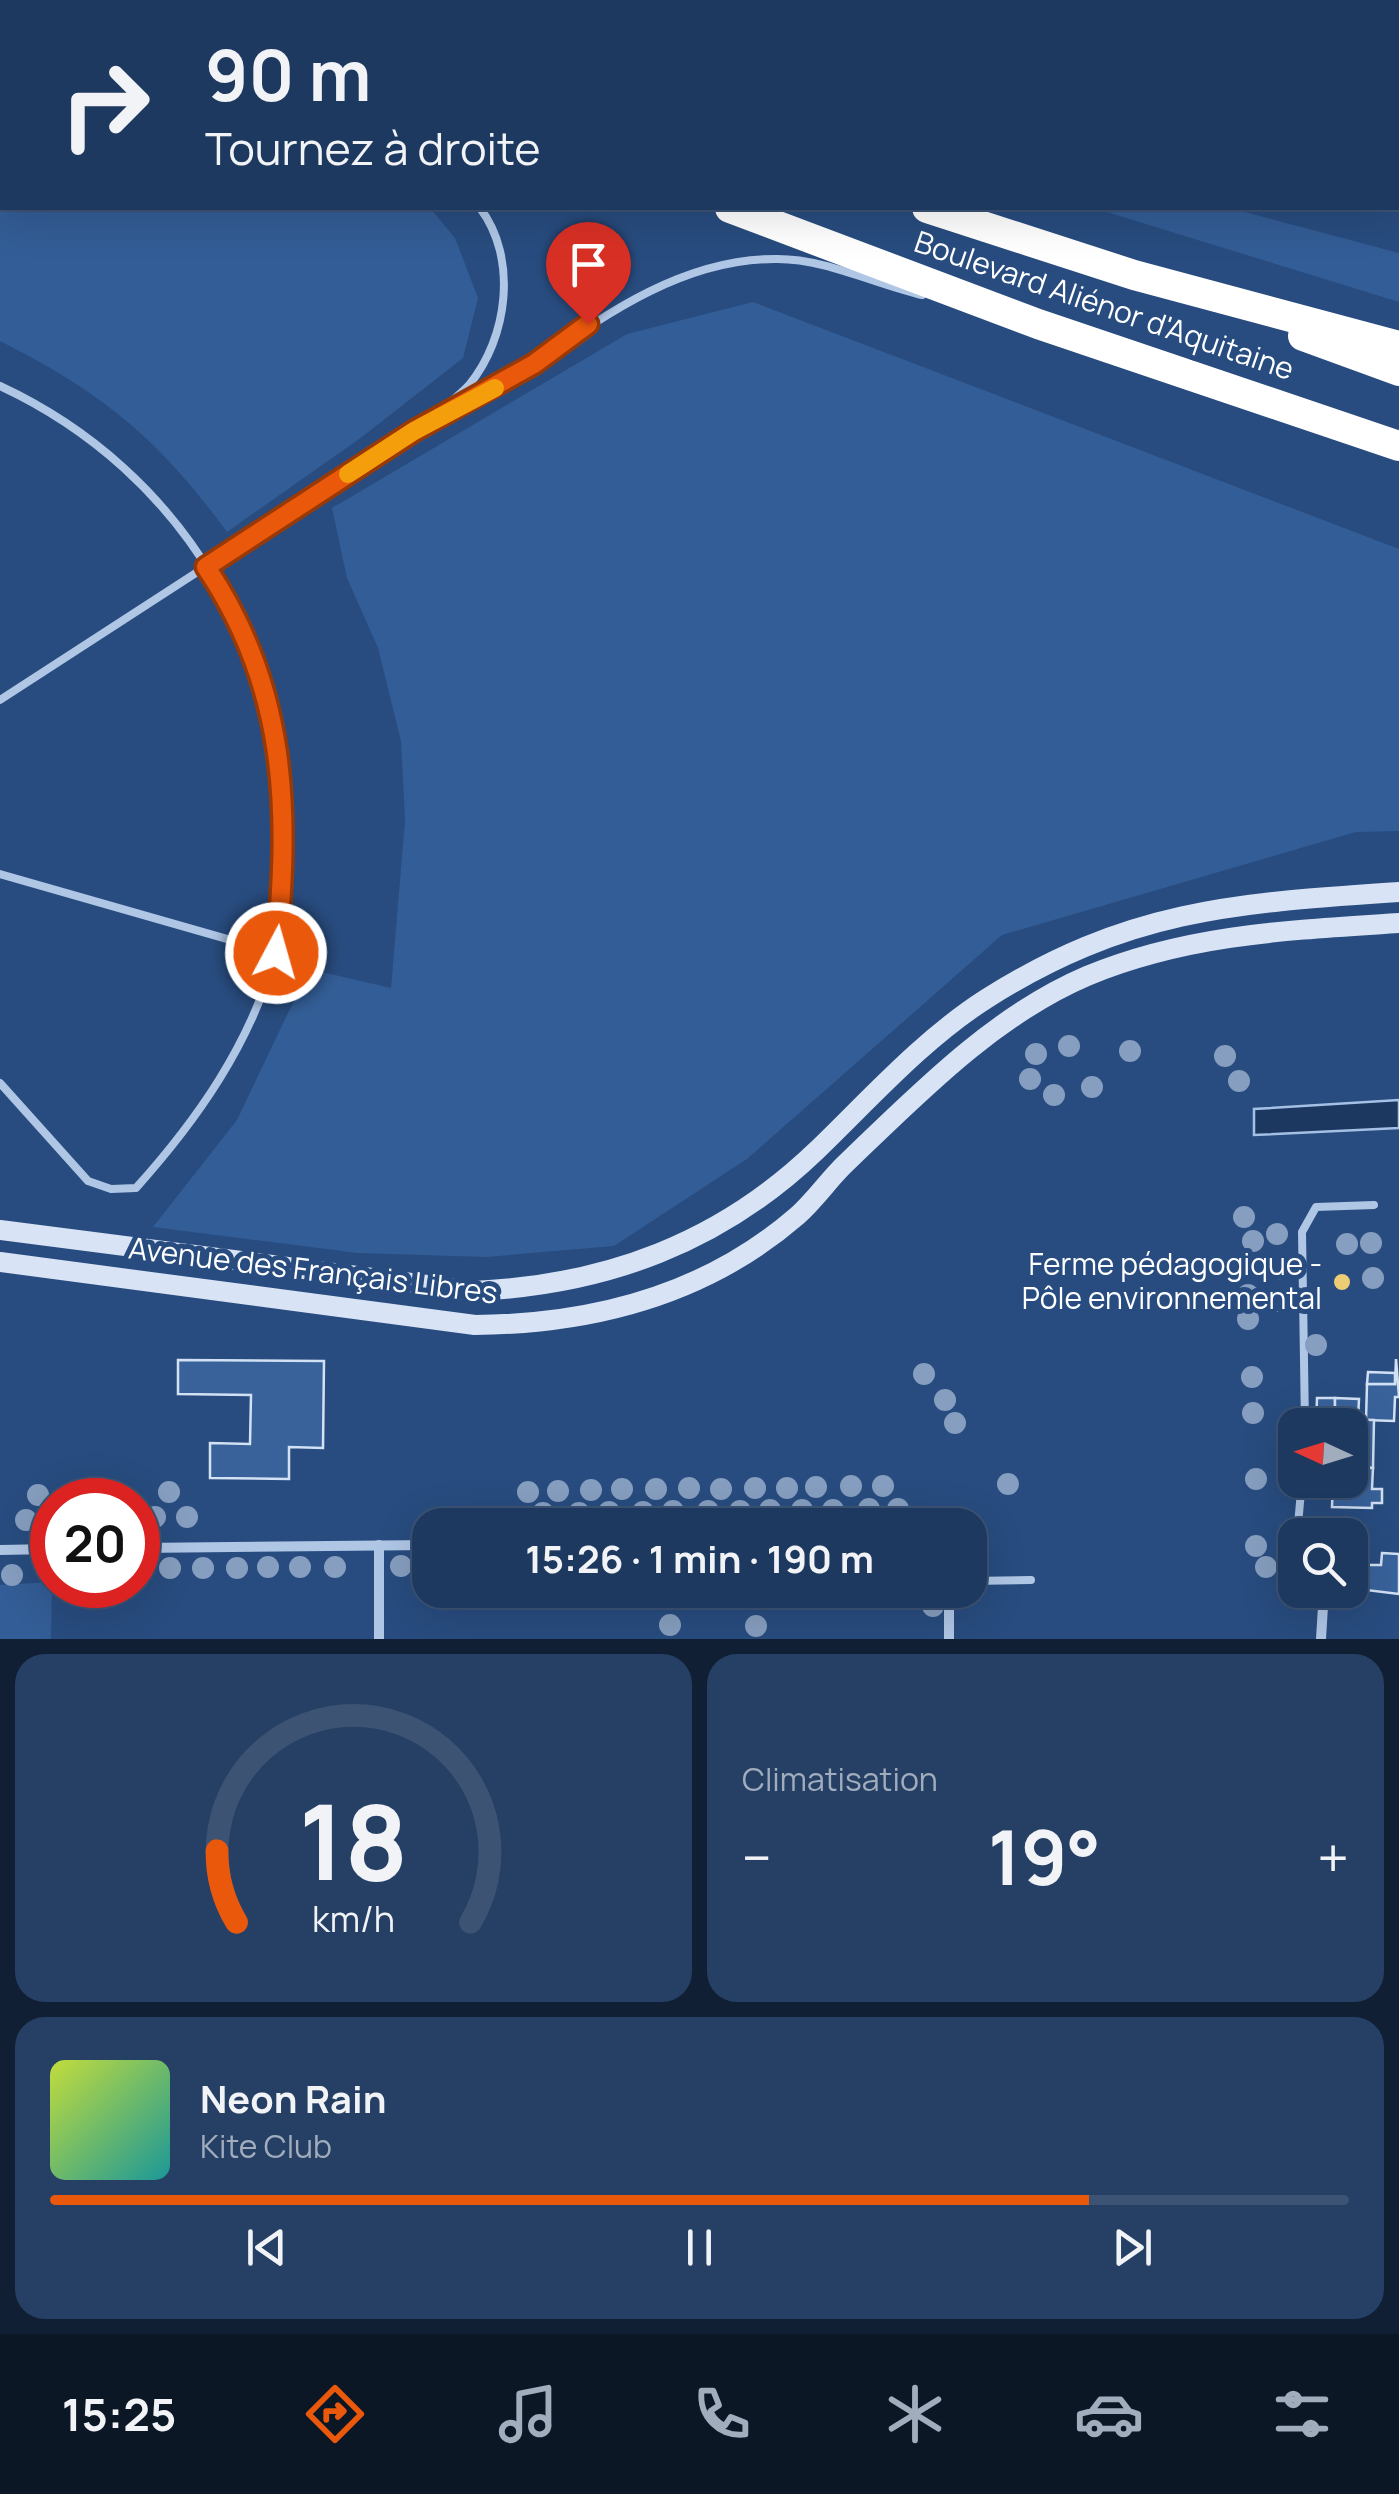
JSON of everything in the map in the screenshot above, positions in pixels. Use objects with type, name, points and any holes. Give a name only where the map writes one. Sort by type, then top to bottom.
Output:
[{"type":"highway","name":"Boulevard Aliénor d'Aquitaine","points":[[735,210],[1038,324],[1399,446]]},
{"type":"highway","name":"Boulevard Aliénor d'Aquitaine","points":[[933,210],[1134,275],[1399,346]]},
{"type":"highway","points":[[1134,275],[1399,371]]},
{"type":"street","name":"Avenue des Français Libres","points":[[0,1230],[474,1291],[532,1289],[587,1279],[722,1225],[774,1188],[916,1054],[984,1000],[1076,949],[1153,920],[1206,909],[1399,892]]},
{"type":"street","name":"Avenue des Français Libres","points":[[0,1262],[475,1325],[535,1324],[607,1311],[668,1295],[736,1262],[799,1215],[854,1156],[998,1028],[1086,977],[1208,938],[1399,923]]},
{"type":"street","points":[[160,1548],[412,1545]]},
{"type":"street","points":[[378,1546],[379,1639]]},
{"type":"street","points":[[0,1550],[30,1549]]},
{"type":"street","points":[[949,1608],[950,1639]]},
{"type":"street","points":[[1320,1639],[1323,1608]]},
{"type":"lane","points":[[414,431],[468,386],[495,334],[504,305],[499,248],[481,210]]},
{"type":"lane","points":[[0,700],[414,431],[476,400],[588,324],[655,288],[722,264],[777,258],[1038,324]]},
{"type":"lane","points":[[0,386],[70,423],[108,450],[168,511],[206,567],[257,666],[282,764],[284,858],[276,953],[240,1046],[191,1126],[136,1188],[111,1190],[88,1181],[0,1083]]},
{"type":"lane","points":[[0,874],[276,953]]},
{"type":"lane","points":[[1305,1408],[1302,1232],[1316,1206],[1374,1205]]},
{"type":"lane","points":[[987,1580],[1030,1580]]},
{"type":"shaded area","points":[[0,210],[432,210],[455,238],[478,298],[463,358],[362,437],[227,532],[177,470],[127,421],[69,380],[0,341]]},
{"type":"shaded area","points":[[1100,210],[1238,210],[1399,253],[1399,302]]},
{"type":"shaded area","points":[[753,302],[1399,549],[1399,831],[1356,832],[1002,935],[747,1159],[614,1246],[486,1257],[357,1253],[153,1227],[237,1120],[309,969],[391,988],[405,820],[401,741],[378,648],[347,578],[332,508],[627,334]]},
{"type":"shaded area","points":[[1399,1100],[1399,1128],[1254,1135],[1254,1109]]},
{"type":"shaded area","points":[[30,1583],[30,1608],[52,1608],[51,1639],[0,1639],[0,1585]]},
{"type":"building","points":[[1396,1359],[1399,1397],[1395,1397],[1394,1421],[1368,1420],[1367,1384],[1395,1384]]},
{"type":"building","points":[[178,1360],[324,1361],[323,1448],[289,1447],[289,1479],[210,1478],[210,1443],[250,1444],[251,1395],[178,1394]]},
{"type":"building","points":[[1368,1372],[1395,1373],[1395,1384],[1367,1384]]},
{"type":"building","points":[[1317,1398],[1335,1398],[1335,1408],[1317,1408]]},
{"type":"building","points":[[1335,1398],[1359,1399],[1359,1408],[1335,1408]]},
{"type":"building","points":[[1368,1420],[1374,1420],[1373,1468],[1368,1468]]},
{"type":"building","points":[[1368,1468],[1373,1468],[1372,1489],[1382,1489],[1382,1503],[1372,1503],[1372,1508],[1332,1507],[1332,1498],[1368,1498]]},
{"type":"building","points":[[1382,1553],[1399,1554],[1399,1594],[1368,1590],[1368,1565],[1381,1565]]},
{"type":"slow traffic","points":[[348,474],[414,431],[495,388]]},
{"type":"place","name":"Ferme pédagogique - Pôle environnemental","points":[[1342,1282]]},
{"type":"route","points":[[276,953],[285,822],[282,764],[257,666],[206,567],[414,431],[476,400],[534,364],[588,324]]}]
